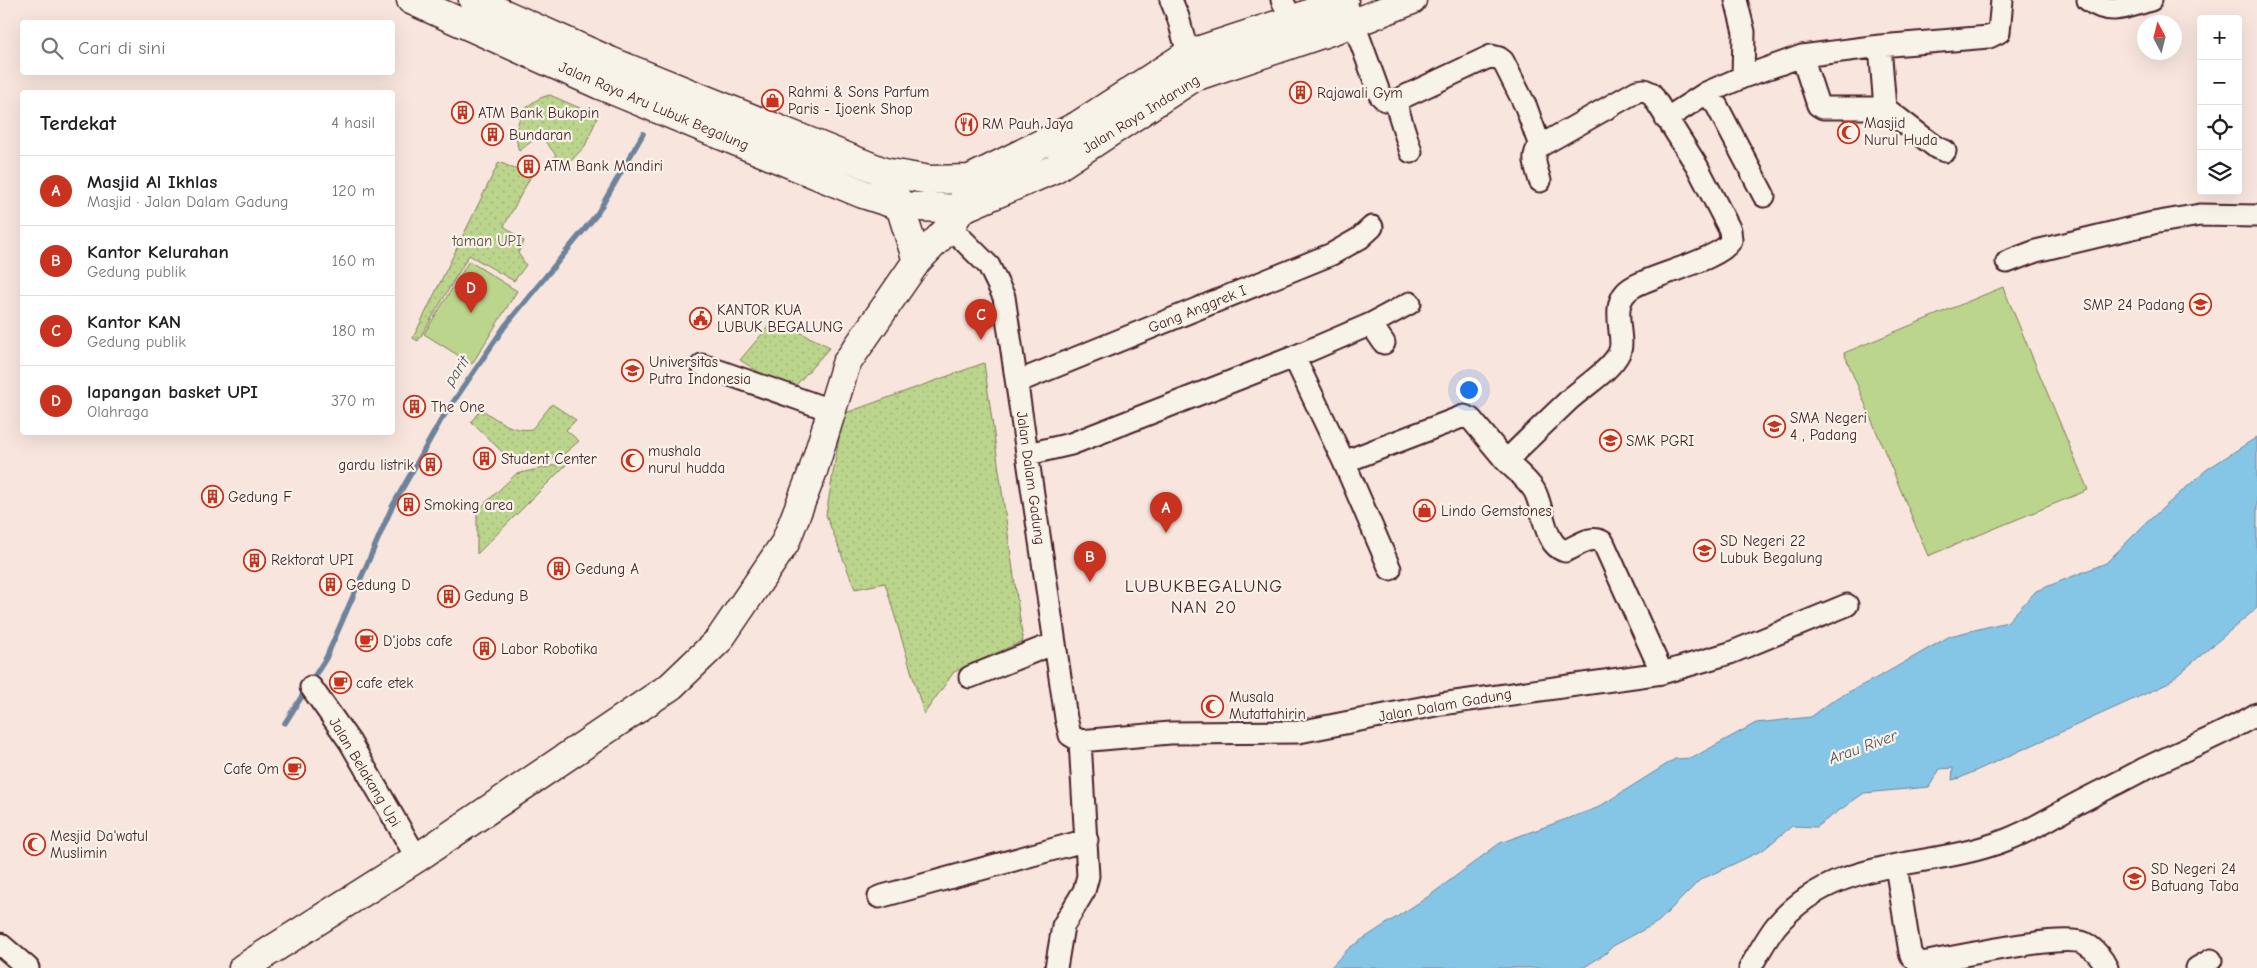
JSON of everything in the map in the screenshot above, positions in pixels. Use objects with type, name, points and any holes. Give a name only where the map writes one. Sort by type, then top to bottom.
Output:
[{"type":"main road","name":"Jalan Raya Aru Lubuk Begalung","points":[[410,0],[605,73],[884,172],[930,180]]},
{"type":"main road","name":"Jalan Raya Aru Lubuk Begalung","points":[[473,0],[605,73],[863,194],[900,206]]},
{"type":"main road","name":"Jalan Raya Indarung","points":[[930,180],[970,179],[1077,126],[1188,54],[1287,10],[1348,8],[1412,0]]},
{"type":"main road","name":"Jalan Raya Indarung","points":[[900,206],[956,218],[1054,169],[1194,77],[1348,8]]},
{"type":"main road","points":[[884,172],[900,206],[917,261]]},
{"type":"main road","points":[[243,968],[417,858],[670,686],[718,640],[785,543],[813,471],[830,410],[846,364],[917,261],[956,218],[970,179]]},
{"type":"street","points":[[1171,0],[1178,17],[1188,54]]},
{"type":"street","points":[[1736,0],[1744,32],[1743,77]]},
{"type":"street","points":[[1666,119],[1706,93],[1743,77],[1802,56],[1880,46],[1989,37],[1999,32],[2002,0]]},
{"type":"street","points":[[2088,0],[2098,8],[2106,10],[2151,0]]},
{"type":"street","points":[[1348,8],[1380,95],[1385,100],[1395,101],[1484,58],[1492,56],[1499,58],[1503,62],[1526,107],[1540,146]]},
{"type":"street","points":[[1880,46],[1885,108]]},
{"type":"street","points":[[1802,56],[1818,105],[1823,108],[1885,108],[1937,148],[1945,151]]},
{"type":"street","points":[[1506,461],[1616,359],[1622,348],[1618,317],[1623,296],[1632,287],[1695,262],[1729,244],[1731,235],[1697,166],[1651,93],[1644,90],[1637,91],[1535,150],[1534,156],[1540,181]]},
{"type":"street","points":[[1706,93],[1717,106],[1764,196]]},
{"type":"street","points":[[1395,101],[1410,152]]},
{"type":"street","points":[[2007,262],[2036,251],[2152,223],[2200,215],[2257,216]]},
{"type":"street","name":"Jalan Dalam Gadung","points":[[956,218],[989,266],[1004,297],[1070,735],[1080,742],[1170,733],[1299,732],[1441,704],[1662,673],[1730,653],[1847,605]]},
{"type":"street","name":"Gang Anggrek I","points":[[1017,382],[1332,254],[1360,238],[1372,227]]},
{"type":"street","points":[[1028,454],[1071,444],[1294,357],[1371,324],[1410,303]]},
{"type":"street","points":[[1371,324],[1384,343]]},
{"type":"street","points":[[1294,357],[1344,462],[1390,569]]},
{"type":"street","points":[[702,365],[830,410]]},
{"type":"street","points":[[1344,462],[1464,416],[1471,419],[1506,461],[1534,490],[1552,542],[1559,550],[1564,552],[1589,539],[1596,538],[1603,542],[1662,673]]},
{"type":"street","points":[[970,677],[1055,643]]},
{"type":"street","name":"Jalan Belakang Upi","points":[[310,687],[350,742],[417,858]]},
{"type":"street","points":[[1750,968],[1776,926],[1805,898],[1842,878],[1956,854],[2005,841],[2037,827],[2150,766],[2234,728],[2257,714]]},
{"type":"street","name":"Jalan Dalam Gadung","points":[[1056,968],[1063,926],[1084,890],[1086,883],[1087,840],[1080,742]]},
{"type":"street","points":[[879,897],[1087,840]]},
{"type":"street","points":[[1896,866],[1910,952],[1917,961],[1922,963],[2060,940],[2084,944],[2100,956],[2107,968]]},
{"type":"street","points":[[0,944],[28,968]]},
{"type":"green space","points":[[550,95],[598,116],[585,146],[567,165],[550,162],[556,155],[540,135],[519,151],[517,133],[521,116],[532,103]]},
{"type":"green space","name":"taman UPI","points":[[499,162],[531,176],[504,226],[524,241],[518,253],[526,265],[514,281],[469,255],[418,341],[413,338]]},
{"type":"green space","points":[[469,261],[517,291],[472,364],[424,334]]},
{"type":"green space","points":[[2003,287],[2088,490],[1928,556],[1844,353]]},
{"type":"green space","points":[[774,320],[830,347],[790,392],[740,360]]},
{"type":"green space","points":[[984,363],[1023,641],[954,672],[924,714],[885,583],[855,589],[826,515],[843,414]]},
{"type":"green space","points":[[552,404],[576,420],[566,430],[579,441],[565,453],[529,464],[515,464],[471,422],[481,409],[511,427],[532,429]]},
{"type":"green space","points":[[569,462],[477,554],[477,511],[516,474]]},
{"type":"water","name":"Arau River","points":[[2257,437],[2257,608],[2167,684],[1960,778],[1952,780],[1953,768],[1940,769],[1929,787],[1864,793],[1816,827],[1792,826],[1763,850],[1700,880],[1658,922],[1613,946],[1605,954],[1583,968],[1330,968],[1349,948],[1429,896],[1500,843],[1597,808],[1675,759],[1692,758],[1756,723],[1811,717],[1835,699],[1884,674],[1950,636],[2007,622],[2036,591],[2106,563],[2145,524],[2206,470]]},
{"type":"waterway","name":"parit","points":[[285,723],[326,658],[392,507],[441,420],[505,326],[597,214],[643,134]]},
{"type":"place","name":"Rajawali Gym","points":[[1301,93]]},
{"type":"place","name":"Rahmi & Sons Parfum Paris - Ijoenk Shop","points":[[772,101]]},
{"type":"place","name":"ATM Bank Bukopin","points":[[462,113]]},
{"type":"place","name":"RM Pauh Jaya","points":[[966,124]]},
{"type":"place","name":"Masjid Nurul Huda","points":[[1848,132]]},
{"type":"place","name":"Bundaran","points":[[493,135]]},
{"type":"place","name":"ATM Bank Mandiri","points":[[528,166]]},
{"type":"place","name":"SMP 24 Padang","points":[[2201,305]]},
{"type":"place","name":"lapangan basket UPI","points":[[471,313]]},
{"type":"place","name":"KANTOR KUA LUBUK BEGALUNG","points":[[701,319]]},
{"type":"place","name":"Kantor KAN","points":[[981,340]]},
{"type":"place","name":"Universitas Putra Indonesia","points":[[633,371]]},
{"type":"place","name":"The One","points":[[415,407]]},
{"type":"place","name":"SMA Negeri 4 , Padang","points":[[1774,427]]},
{"type":"place","name":"SMK PGRI","points":[[1610,441]]},
{"type":"place","name":"Student Center","points":[[485,459]]},
{"type":"place","name":"mushala nurul hudda","points":[[632,460]]},
{"type":"place","name":"gardu listrik","points":[[430,465]]},
{"type":"place","name":"Gedung F","points":[[212,497]]},
{"type":"place","name":"Smoking area","points":[[408,505]]},
{"type":"place","name":"Lindo Gemstones","points":[[1425,511]]},
{"type":"place","name":"Masjid Al Ikhlas","points":[[1166,533]]},
{"type":"place","name":"SD Negeri 22 Lubuk Begalung","points":[[1704,550]]},
{"type":"place","name":"Rektorat UPI","points":[[255,560]]},
{"type":"place","name":"Gedung A","points":[[559,569]]},
{"type":"place","name":"Kantor Kelurahan","points":[[1090,582]]},
{"type":"place","name":"Gedung D","points":[[330,585]]},
{"type":"place","name":"Gedung B","points":[[448,596]]},
{"type":"place","name":"D'jobs cafe","points":[[367,641]]},
{"type":"place","name":"Labor Robotika","points":[[485,649]]},
{"type":"place","name":"cafe etek","points":[[340,683]]},
{"type":"place","name":"Musala Mutattahirin","points":[[1213,706]]},
{"type":"place","name":"Cafe Om","points":[[295,769]]},
{"type":"place","name":"Mesjid Da'watul Muslimin","points":[[34,845]]},
{"type":"place","name":"SD Negeri 24 Batuang Taba","points":[[2135,878]]},
{"type":"district","name":"LUBUKBEGALUNG NAN 20","points":[[1204,596]]}]
